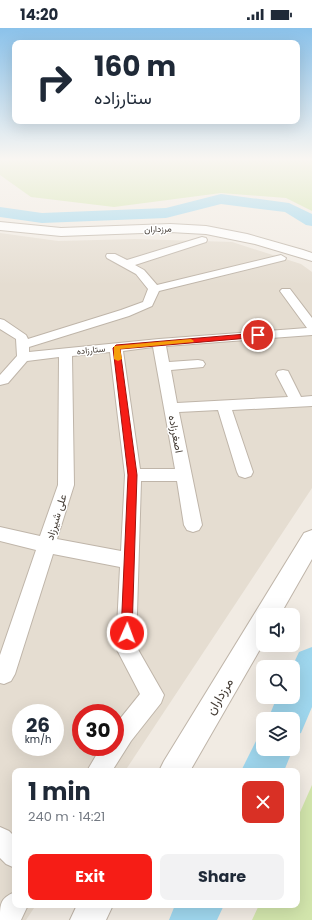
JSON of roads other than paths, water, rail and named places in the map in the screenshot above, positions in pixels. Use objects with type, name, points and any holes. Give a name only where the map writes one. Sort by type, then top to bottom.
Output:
[{"type":"street","name":"مرزداران","points":[[0,226],[59,232],[173,228],[206,230],[277,245],[312,257]]},
{"type":"street","points":[[126,264],[202,240]]},
{"type":"street","points":[[111,256],[140,272],[154,289]]},
{"type":"street","points":[[154,289],[281,258]]},
{"type":"street","points":[[0,381],[3,380],[23,351],[125,314],[148,304],[154,289]]},
{"type":"street","points":[[286,291],[312,326]]},
{"type":"street","points":[[0,323],[22,338],[23,351]]},
{"type":"street","name":"ستارزاده","points":[[23,351],[65,353],[159,343],[312,331]]},
{"type":"street","name":"اصغرزاده","points":[[159,343],[193,525]]},
{"type":"street","points":[[116,348],[133,475],[126,648],[153,695],[124,732]]},
{"type":"street","name":"علی شیرزاد","points":[[4,674],[66,485],[65,353]]},
{"type":"street","points":[[163,366],[198,364]]},
{"type":"street","points":[[283,374],[297,402]]},
{"type":"street","points":[[171,408],[280,401],[312,401]]},
{"type":"street","points":[[223,405],[245,472]]},
{"type":"street","points":[[133,475],[184,476]]},
{"type":"street","points":[[0,534],[47,545],[130,561]]},
{"type":"street","points":[[271,608],[312,539]]},
{"type":"street","name":"مرزداران","points":[[176,768],[256,633]]},
{"type":"street","points":[[101,768],[109,756]]},
{"type":"street","points":[[0,840],[12,852]]},
{"type":"street","points":[[6,920],[13,908]]},
{"type":"street","points":[[87,920],[94,908]]},
{"type":"waterway","points":[[0,212],[42,218],[166,213],[211,202]]},
{"type":"waterway","points":[[241,202],[289,208],[312,221]]},
{"type":"waterway","points":[[290,712],[312,665]]},
{"type":"waterway","points":[[264,768],[270,756]]},
{"type":"waterway","points":[[193,920],[199,908]]}]
